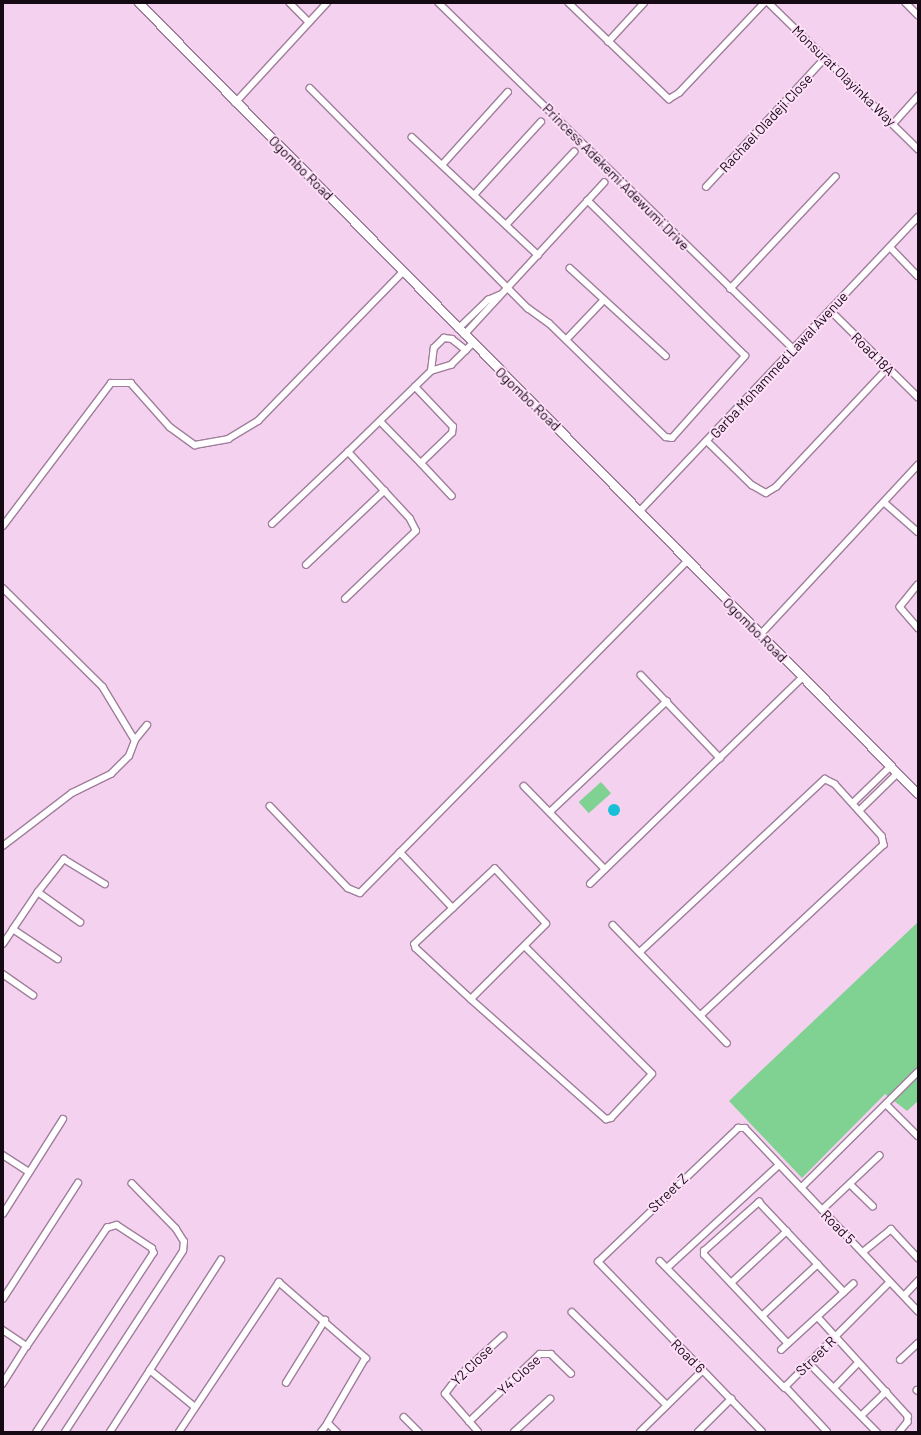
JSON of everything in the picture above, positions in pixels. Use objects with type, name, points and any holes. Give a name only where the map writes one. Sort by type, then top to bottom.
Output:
[{"type":"main road","name":"Ogombo Road","points":[[139,3],[402,273],[918,794]]},
{"type":"street","points":[[290,3],[309,22]]},
{"type":"street","points":[[235,103],[327,3]]},
{"type":"street","name":"Princess Adekemi Adewumi Drive","points":[[439,3],[794,350]]},
{"type":"street","points":[[569,3],[657,91],[671,99],[764,3]]},
{"type":"street","points":[[608,42],[644,3]]},
{"type":"street","name":"Monsurat Olayinka Way","points":[[769,3],[918,149]]},
{"type":"street","points":[[906,3],[918,15]]},
{"type":"street","name":"Rachael Oladeji Close","points":[[706,188],[825,58]]},
{"type":"street","points":[[310,88],[507,286],[669,438],[745,358],[588,201]]},
{"type":"street","points":[[442,165],[508,92]]},
{"type":"street","points":[[893,124],[918,96]]},
{"type":"street","points":[[474,195],[541,122]]},
{"type":"street","points":[[412,137],[538,255]]},
{"type":"street","points":[[506,225],[574,152]]},
{"type":"street","points":[[730,289],[835,177]]},
{"type":"street","points":[[461,332],[501,294],[604,183]]},
{"type":"street","name":"Garba Mohammed Lawal Avenue","points":[[639,512],[794,350],[918,217]]},
{"type":"street","points":[[890,247],[918,276]]},
{"type":"street","points":[[570,268],[666,356]]},
{"type":"street","points":[[3,526],[111,383],[131,383],[170,427],[194,445],[228,439],[258,421],[402,273]]},
{"type":"street","points":[[566,340],[604,300]]},
{"type":"street","name":"Road 18A","points":[[830,310],[918,397]]},
{"type":"street","points":[[431,371],[434,348],[444,338],[452,339],[466,350]]},
{"type":"street","points":[[272,524],[431,371],[451,365],[472,344]]},
{"type":"street","points":[[707,441],[752,485],[766,494],[776,487],[887,368]]},
{"type":"street","points":[[415,387],[453,427],[452,433],[421,463]]},
{"type":"street","points":[[380,421],[452,496]]},
{"type":"street","points":[[345,599],[416,531],[410,519],[348,452]]},
{"type":"street","points":[[760,634],[918,465]]},
{"type":"street","points":[[306,565],[384,491]]},
{"type":"street","points":[[884,502],[918,532]]},
{"type":"street","points":[[270,806],[356,894],[400,852],[687,561]]},
{"type":"street","points":[[918,585],[900,607],[918,628]]},
{"type":"street","points":[[3,588],[103,687],[135,740]]},
{"type":"street","points":[[641,675],[720,758]]},
{"type":"street","points":[[590,884],[803,677]]},
{"type":"street","points":[[550,812],[667,701]]},
{"type":"street","points":[[3,846],[72,793],[111,774],[129,756],[135,740],[147,725]]},
{"type":"street","points":[[852,803],[891,766]]},
{"type":"street","points":[[859,811],[898,773]]},
{"type":"street","points":[[640,952],[825,779],[830,779],[882,836],[884,845],[702,1015]]},
{"type":"street","points":[[524,786],[605,869]]},
{"type":"street","points":[[400,852],[453,908]]},
{"type":"street","points":[[3,944],[38,892],[64,859],[105,884]]},
{"type":"street","points":[[471,999],[525,947],[546,924],[497,870],[453,908],[414,946],[471,999],[606,1119],[611,1118],[652,1074],[525,947]]},
{"type":"street","points":[[38,892],[80,922]]},
{"type":"street","points":[[613,925],[728,1043]]},
{"type":"street","points":[[13,929],[58,959]]},
{"type":"street","points":[[3,974],[33,994]]},
{"type":"street","points":[[801,1188],[918,1072]]},
{"type":"street","points":[[886,1104],[918,1136]]},
{"type":"street","points":[[4,1212],[63,1119]]},
{"type":"street","name":"Street Z","points":[[613,1281],[598,1260],[715,1149],[741,1127],[758,1143]]},
{"type":"street","name":"Road 5","points":[[758,1143],[918,1311]]},
{"type":"street","points":[[3,1155],[30,1172]]},
{"type":"street","points":[[822,1210],[879,1156]]},
{"type":"street","points":[[666,1268],[779,1165]]},
{"type":"street","points":[[3,1299],[78,1183]]},
{"type":"street","points":[[65,1432],[183,1251],[184,1242],[176,1229],[132,1184]]},
{"type":"street","points":[[850,1184],[873,1206]]},
{"type":"street","points":[[788,1344],[731,1283],[704,1251],[759,1202],[844,1292]]},
{"type":"street","points":[[3,1384],[107,1228],[116,1225],[152,1248],[154,1253],[37,1432]]},
{"type":"street","points":[[863,1252],[891,1229],[918,1258]]},
{"type":"street","points":[[731,1283],[786,1231]]},
{"type":"street","points":[[110,1432],[221,1260]]},
{"type":"street","points":[[660,1261],[785,1388]]},
{"type":"street","points":[[762,1316],[818,1264]]},
{"type":"street","name":"Road 6","points":[[613,1281],[703,1370],[731,1399],[758,1431]]},
{"type":"street","points":[[904,1296],[918,1281]]},
{"type":"street","name":"Street R","points":[[826,1432],[785,1388],[890,1282]]},
{"type":"street","points":[[179,1432],[194,1406],[276,1284],[282,1283],[325,1320],[366,1361],[321,1432]]},
{"type":"street","points":[[781,1350],[853,1284]]},
{"type":"street","points":[[572,1312],[667,1405]]},
{"type":"street","points":[[818,1317],[858,1363],[908,1416],[908,1422],[900,1432]]},
{"type":"street","points":[[286,1383],[325,1320]]},
{"type":"street","points":[[3,1330],[27,1346]]},
{"type":"street","name":"Y2 Close","points":[[478,1432],[448,1399],[446,1391],[503,1336]]},
{"type":"street","points":[[900,1360],[918,1343]]},
{"type":"street","name":"Y4 Close","points":[[469,1422],[540,1354],[550,1354],[571,1373]]},
{"type":"street","points":[[809,1363],[877,1432]]},
{"type":"street","points":[[834,1388],[858,1363]]},
{"type":"street","points":[[150,1370],[194,1406]]},
{"type":"street","points":[[640,1432],[703,1370]]},
{"type":"street","points":[[861,1416],[886,1392]]},
{"type":"street","points":[[514,1432],[550,1399]]},
{"type":"street","points":[[698,1432],[731,1399]]},
{"type":"street","points":[[404,1417],[419,1432]]},
{"type":"street","points":[[328,1423],[337,1432]]},
{"type":"green space","points":[[601,782],[611,793],[589,813],[579,802]]},
{"type":"green space","points":[[918,922],[918,1101],[907,1111],[885,1094],[802,1178],[729,1101]]},
{"type":"water","points":[[614,804],[618,806],[620,810],[618,814],[614,816],[610,814],[608,810],[610,806]]}]
